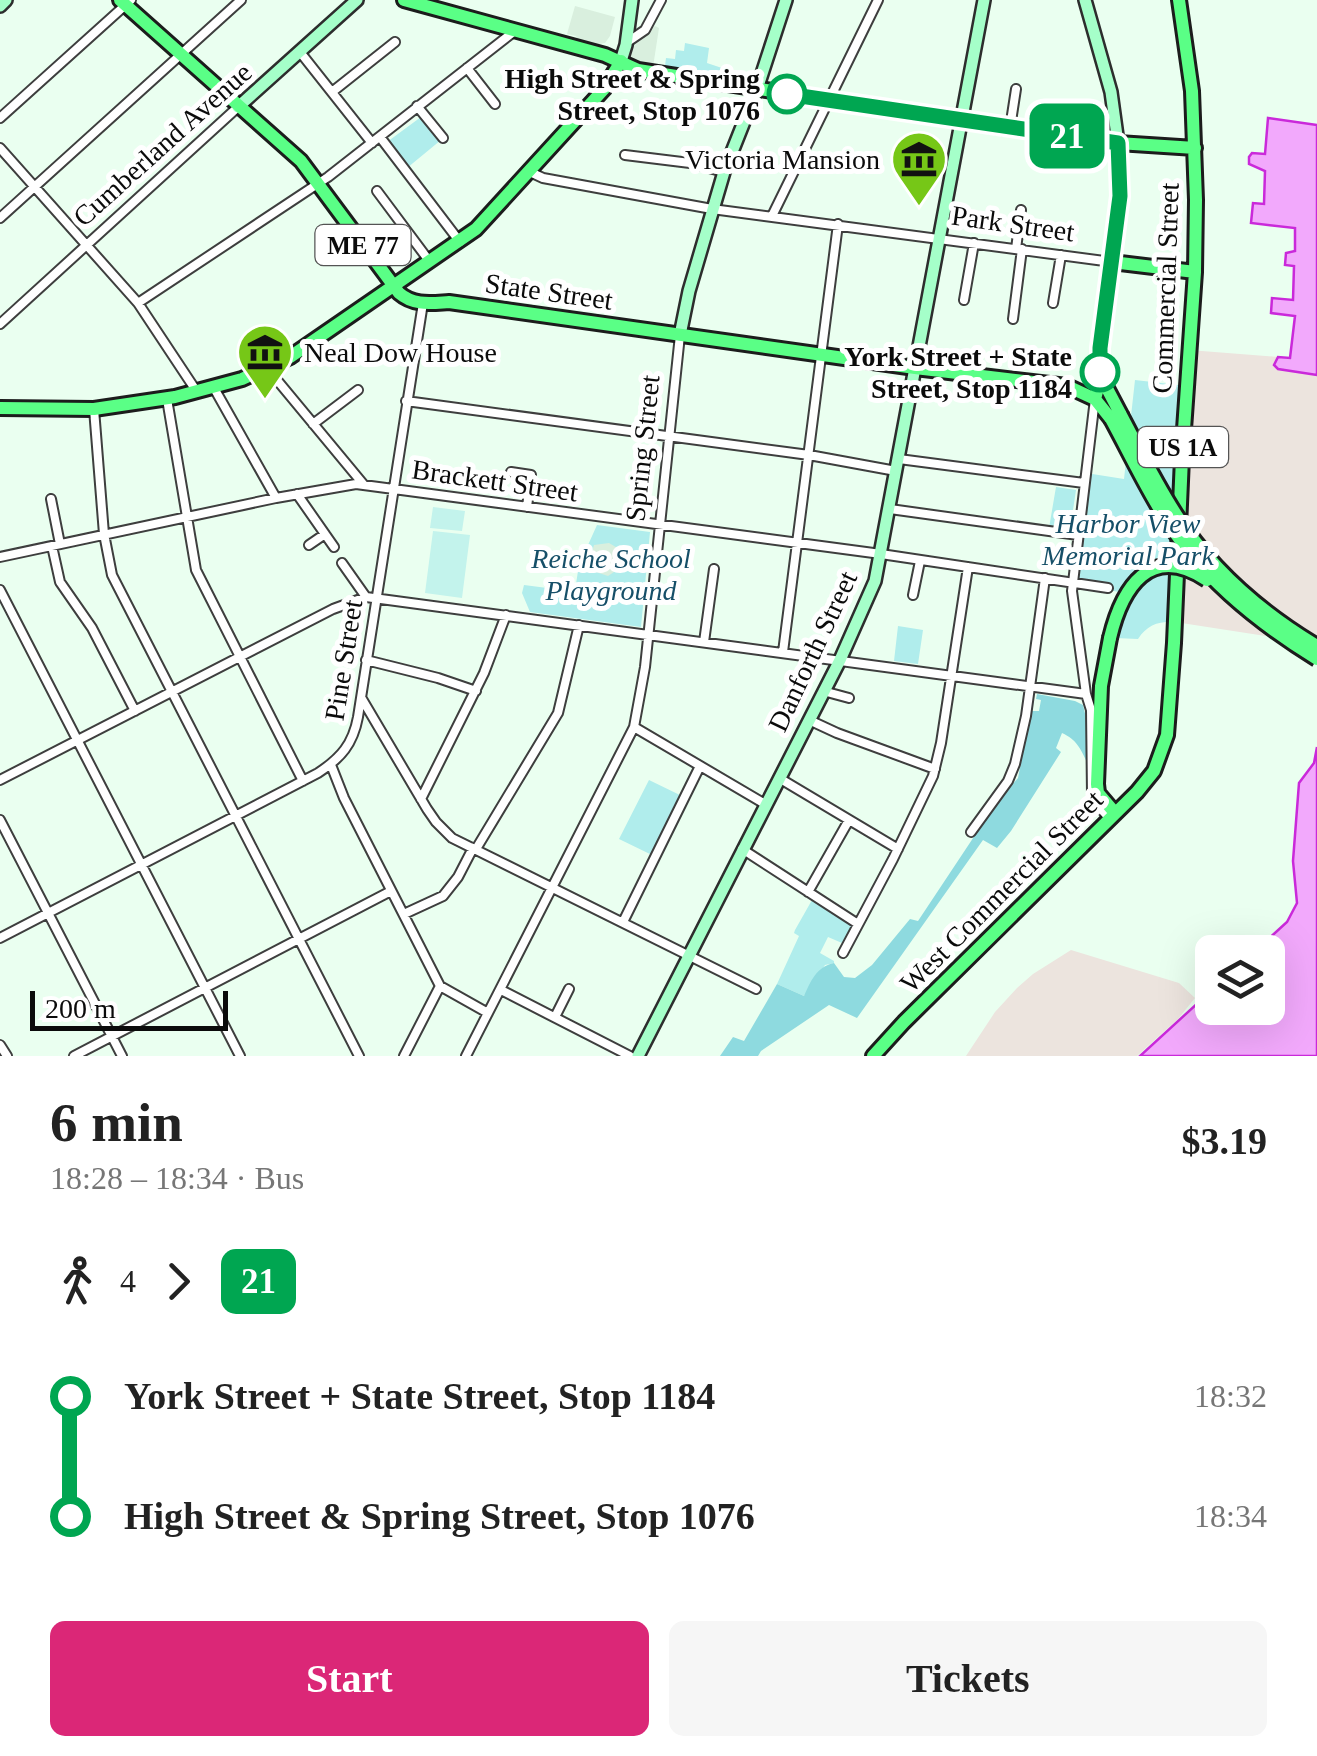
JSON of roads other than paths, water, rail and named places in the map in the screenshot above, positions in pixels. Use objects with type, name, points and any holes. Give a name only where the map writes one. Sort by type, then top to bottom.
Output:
[{"type":"main road","points":[[404,0],[516,30],[638,70],[1010,128],[1118,143],[1194,148]]},
{"type":"main road","name":"Commercial Street","points":[[1160,758],[1167,735],[1174,643],[1195,272],[1192,91],[1179,0]]},
{"type":"main road","name":"State Street","points":[[125,2],[301,161],[394,286],[410,301],[449,302],[1067,386],[1095,399]]},
{"type":"main road","points":[[0,408],[94,409],[214,388],[267,368],[314,341],[485,222],[604,89],[621,62]]},
{"type":"main road","name":"ME 77","points":[[1118,143],[1120,196],[1100,348],[1101,377],[1116,417],[1162,513],[1189,552],[1260,621],[1317,659]]},
{"type":"main road","name":"Park Street","points":[[1112,262],[1195,272]]},
{"type":"main road","points":[[1067,386],[1090,384],[1101,377]]},
{"type":"main road","points":[[1095,399],[1101,377]]},
{"type":"main road","name":"ME 77","points":[[1095,399],[1116,417],[1166,499],[1208,556],[1263,610],[1317,646]]},
{"type":"main road","points":[[1112,816],[1097,784],[1100,693],[1122,600],[1132,584],[1163,567],[1182,568],[1218,584]]},
{"type":"main road","name":"West Commercial Street","points":[[872,1056],[1146,782],[1160,758]]},
{"type":"street","points":[[0,6],[6,0]]},
{"type":"street","points":[[0,218],[242,0]]},
{"type":"street","name":"Cumberland Avenue","points":[[0,324],[358,0]]},
{"type":"street","points":[[621,62],[632,0]]},
{"type":"street","points":[[626,42],[645,30],[661,0]]},
{"type":"street","name":"Spring Street","points":[[466,1056],[634,727],[642,695],[680,334],[712,209],[786,0]]},
{"type":"street","points":[[772,216],[878,0]]},
{"type":"street","name":"Danforth Street","points":[[634,1056],[690,956],[868,598],[890,508],[984,0]]},
{"type":"street","points":[[1085,0],[1112,92],[1118,143]]},
{"type":"street","points":[[0,118],[125,2]]},
{"type":"street","points":[[138,303],[318,184],[516,30]]},
{"type":"street","points":[[332,92],[395,42]]},
{"type":"street","points":[[300,52],[460,242]]},
{"type":"street","points":[[467,68],[495,104]]},
{"type":"street","points":[[1010,128],[1016,89]]},
{"type":"street","points":[[417,106],[443,138]]},
{"type":"street","points":[[0,148],[138,303],[197,392]]},
{"type":"street","points":[[625,155],[690,163],[724,172]]},
{"type":"street","name":"Park Street","points":[[530,172],[543,178],[712,209],[1112,262]]},
{"type":"street","points":[[378,190],[430,262]]},
{"type":"street","points":[[1013,319],[1021,210]]},
{"type":"street","points":[[783,652],[838,224]]},
{"type":"street","points":[[964,300],[974,243]]},
{"type":"street","points":[[1054,303],[1061,255]]},
{"type":"street","name":"Pine Street","points":[[0,938],[303,781],[331,765],[352,742],[366,660],[371,597],[423,303]]},
{"type":"street","points":[[267,368],[364,485]]},
{"type":"street","points":[[214,388],[276,498]]},
{"type":"street","points":[[313,424],[358,390]]},
{"type":"street","points":[[167,398],[196,570],[303,781]]},
{"type":"street","points":[[1095,399],[1072,582],[1091,710],[1092,794],[1095,802],[1112,816]]},
{"type":"street","points":[[406,401],[808,455],[1084,483]]},
{"type":"street","points":[[94,409],[104,534],[112,576],[359,1056]]},
{"type":"street","points":[[512,472],[531,475],[526,507]]},
{"type":"street","name":"Brackett Street","points":[[0,558],[356,484],[1108,588]]},
{"type":"street","points":[[298,494],[334,546]]},
{"type":"street","points":[[52,499],[60,582],[92,628],[135,711]]},
{"type":"street","points":[[890,508],[1078,535]]},
{"type":"street","points":[[309,545],[325,534]]},
{"type":"street","points":[[913,595],[920,560]]},
{"type":"street","points":[[342,563],[371,597]]},
{"type":"street","points":[[843,953],[935,769],[968,568]]},
{"type":"street","points":[[704,642],[714,569]]},
{"type":"street","points":[[970,832],[1016,764],[1045,578]]},
{"type":"street","points":[[0,590],[240,1056]]},
{"type":"street","points":[[0,780],[343,604],[371,597],[1086,694]]},
{"type":"street","points":[[421,798],[476,691],[506,615]]},
{"type":"street","points":[[404,914],[443,896],[558,713],[579,624]]},
{"type":"street","points":[[366,660],[476,691]]},
{"type":"street","points":[[822,691],[848,698]]},
{"type":"street","points":[[360,697],[446,834],[756,989]]},
{"type":"street","points":[[808,720],[935,769]]},
{"type":"street","points":[[634,727],[765,804]]},
{"type":"street","points":[[331,765],[440,986],[488,1014]]},
{"type":"street","points":[[623,922],[700,766]]},
{"type":"street","points":[[778,778],[898,849]]},
{"type":"street","points":[[0,820],[122,1056]]},
{"type":"street","points":[[808,892],[849,820]]},
{"type":"street","points":[[742,848],[858,924]]},
{"type":"street","points":[[74,1056],[391,891]]},
{"type":"street","points":[[405,1054],[440,986]]},
{"type":"street","points":[[501,990],[634,1056]]},
{"type":"street","points":[[555,1017],[569,990]]},
{"type":"street","points":[[0,1045],[7,1056]]},
{"type":"place","name":"High Street & Spring Street, Stop 1076","points":[[787,94]]},
{"type":"place","name":"Victoria Mansion","points":[[919,208]]},
{"type":"place","name":"York Street + State Street, Stop 1184","points":[[1100,372]]},
{"type":"place","name":"Neal Dow House","points":[[265,401]]},
{"type":"park label","name":"Harbor View Memorial Park","points":[[1128,539]]},
{"type":"park label","name":"Reiche School Playground","points":[[611,574]]}]
